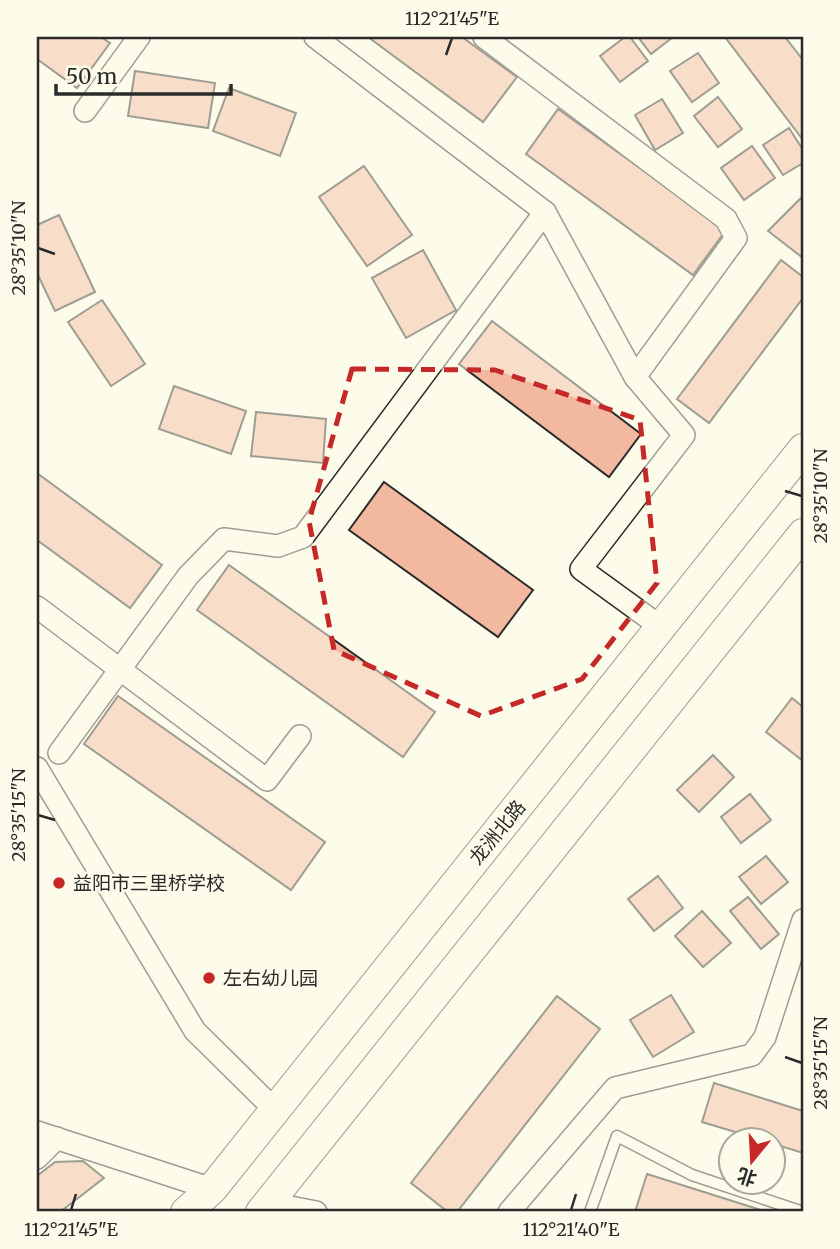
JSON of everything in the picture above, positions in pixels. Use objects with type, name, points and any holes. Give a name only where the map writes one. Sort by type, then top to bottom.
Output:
[{"type":"main road","name":"龙洲北路","points":[[186,1212],[212,1189],[803,449]]},
{"type":"main road","points":[[265,1207],[803,534]]},
{"type":"street","points":[[85,111],[139,37]]},
{"type":"street","points":[[315,37],[545,212],[635,377],[684,435],[580,569],[661,627]]},
{"type":"street","points":[[484,37],[726,219],[736,238],[635,377]]},
{"type":"street","points":[[59,753],[188,576],[224,539],[278,546],[303,537],[545,212]]},
{"type":"street","points":[[37,607],[267,780],[300,736]]},
{"type":"street","points":[[37,768],[195,1031],[275,1110]]},
{"type":"street","points":[[509,1212],[615,1088],[752,1055],[765,1037],[803,920]]},
{"type":"street","points":[[37,1132],[212,1189]]},
{"type":"street","points":[[37,1158],[57,1138]]},
{"type":"street","points":[[265,1207],[316,1212]]},
{"type":"lane","points":[[590,1212],[617,1136],[692,1175],[803,1212]]},
{"type":"highlighted area","points":[[352,369],[495,370],[640,420],[657,583],[582,679],[481,716],[334,650],[309,521]]},
{"type":"building","points":[[37,37],[101,37],[110,43],[77,88],[37,59]]},
{"type":"building","points":[[368,37],[462,37],[517,77],[483,122]]},
{"type":"building","points":[[625,37],[630,37],[648,61],[620,82],[600,56]]},
{"type":"building","points":[[638,37],[673,37],[651,54]]},
{"type":"building","points":[[725,37],[785,37],[803,60],[803,140]]},
{"type":"building","points":[[698,53],[719,83],[692,102],[670,71]]},
{"type":"building","points":[[135,71],[215,83],[208,128],[128,116]]},
{"type":"building","points":[[229,88],[296,113],[280,156],[213,131]]},
{"type":"building","points":[[718,97],[742,129],[718,147],[694,116]]},
{"type":"building","points":[[662,99],[683,133],[655,150],[635,115]]},
{"type":"building","points":[[558,109],[726,230],[693,275],[526,154]]},
{"type":"building","points":[[789,128],[803,150],[803,163],[783,175],[763,145]]},
{"type":"building","points":[[752,146],[775,178],[744,200],[721,168]]},
{"type":"building","points":[[364,166],[412,235],[367,266],[319,197]]},
{"type":"building","points":[[803,196],[803,258],[768,231]]},
{"type":"building","points":[[59,215],[95,292],[55,311],[37,273],[37,225]]},
{"type":"building","points":[[423,250],[456,310],[406,338],[372,278]]},
{"type":"building","points":[[781,260],[803,277],[803,298],[709,423],[677,399]]},
{"type":"building","points":[[102,300],[145,364],[111,386],[68,322]]},
{"type":"building","points":[[492,321],[641,434],[609,477],[459,364]]},
{"type":"building","points":[[174,386],[246,411],[231,454],[159,429]]},
{"type":"building","points":[[256,412],[326,419],[323,463],[251,456]]},
{"type":"building","points":[[37,473],[162,565],[130,608],[37,540]]},
{"type":"building","points":[[384,482],[533,590],[498,637],[349,530]]},
{"type":"building","points":[[229,565],[435,712],[403,757],[197,610]]},
{"type":"building","points":[[118,696],[325,842],[291,890],[84,744]]},
{"type":"building","points":[[792,698],[803,707],[803,761],[766,732]]},
{"type":"building","points":[[713,755],[734,777],[699,812],[677,790]]},
{"type":"building","points":[[750,794],[771,820],[741,843],[721,817]]},
{"type":"building","points":[[766,856],[788,882],[761,904],[739,877]]},
{"type":"building","points":[[658,876],[683,908],[654,931],[628,899]]},
{"type":"building","points":[[748,897],[779,934],[761,949],[730,911]]},
{"type":"building","points":[[702,911],[731,943],[703,967],[675,936]]},
{"type":"building","points":[[671,995],[694,1032],[653,1057],[630,1020]]},
{"type":"building","points":[[557,996],[600,1029],[457,1212],[448,1212],[411,1183]]},
{"type":"building","points":[[714,1083],[803,1111],[803,1153],[788,1148],[788,1126],[718,1127],[702,1122]]},
{"type":"building","points":[[83,1161],[104,1178],[60,1212],[37,1212],[37,1176],[55,1162]]},
{"type":"building","points":[[647,1174],[761,1210],[761,1212],[635,1212]]},
{"type":"place","name":"益阳市三里桥学校","points":[[59,883]]},
{"type":"place","name":"左右幼儿园","points":[[209,978]]}]
